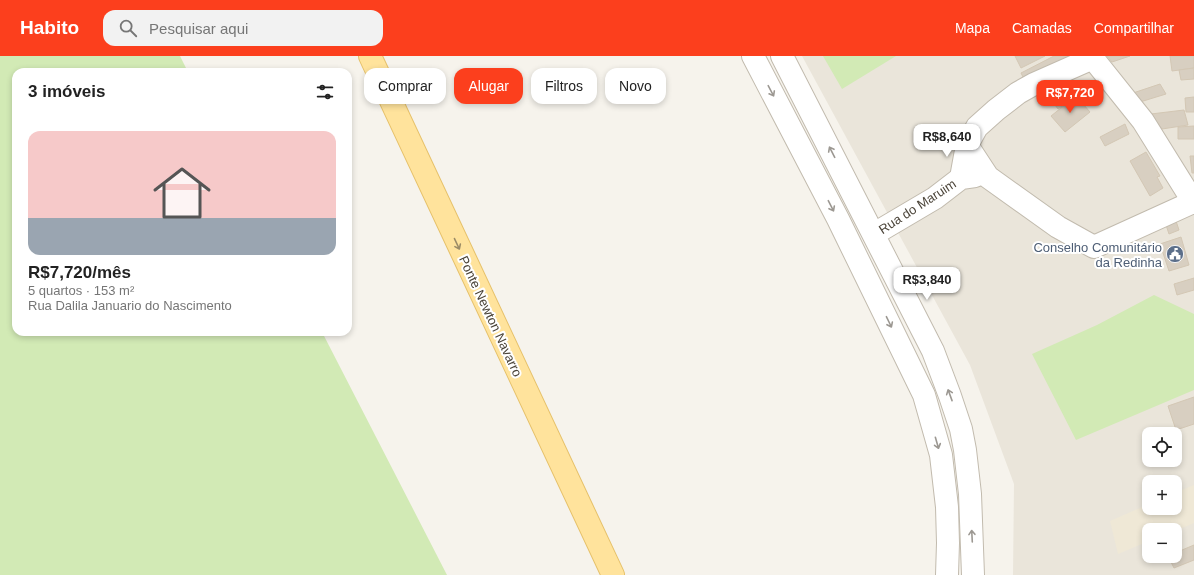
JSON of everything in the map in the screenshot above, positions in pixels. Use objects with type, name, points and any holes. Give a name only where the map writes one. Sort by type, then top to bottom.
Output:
[{"type":"main road","name":"Ponte Newton Navarro","points":[[370,56],[613,575]]},
{"type":"main road","name":"Ponte Newton Navarro","points":[[385,56],[628,575]]},
{"type":"street","points":[[753,56],[838,219],[924,395],[941,455],[947,507],[947,575]]},
{"type":"street","points":[[782,56],[933,352],[950,396],[966,450],[970,494],[973,575]]},
{"type":"street","points":[[967,145],[988,177],[1058,227],[1076,238],[1094,246],[1194,202],[1143,121],[1092,57]]},
{"type":"street","name":"Rua do Maruim","points":[[961,178],[967,145],[977,127],[1018,93],[1092,57]]},
{"type":"street","name":"Rua do Maruim","points":[[874,234],[935,198],[961,178],[976,176],[988,177]]},
{"type":"shaded area","points":[[802,56],[1194,56],[1194,575],[1013,575],[1014,484],[970,365]]},
{"type":"shaded area","points":[[1194,485],[1194,523],[1182,528],[1182,523],[1142,523],[1142,544],[1118,554],[1110,521],[1142,507],[1142,515],[1182,515],[1182,490]]},
{"type":"green space","points":[[0,56],[180,56],[186,68],[12,68],[12,336],[324,336],[447,575],[0,575]]},
{"type":"green space","points":[[823,56],[896,56],[842,89]]},
{"type":"green space","points":[[1154,295],[1194,314],[1194,390],[1076,440],[1032,354],[1097,325]]},
{"type":"building","points":[[1015,56],[1045,56],[1021,68]]},
{"type":"building","points":[[1054,56],[1069,56],[1072,62],[1027,85],[1021,73]]},
{"type":"building","points":[[1107,56],[1130,56],[1112,62]]},
{"type":"building","points":[[1170,56],[1194,56],[1194,68],[1172,71]]},
{"type":"building","points":[[1194,68],[1194,79],[1181,80],[1179,70]]},
{"type":"building","points":[[1069,78],[1080,94],[1058,109],[1047,94]]},
{"type":"building","points":[[1160,84],[1166,94],[1140,102],[1133,93]]},
{"type":"building","points":[[1076,96],[1090,112],[1065,132],[1051,116]]},
{"type":"building","points":[[1194,97],[1194,112],[1186,112],[1185,98]]},
{"type":"building","points":[[1184,110],[1188,125],[1162,129],[1151,114]]},
{"type":"building","points":[[1125,124],[1129,134],[1105,146],[1100,137]]},
{"type":"building","points":[[1194,126],[1194,139],[1178,139],[1178,127]]},
{"type":"building","points":[[1146,152],[1160,176],[1157,177],[1163,188],[1150,196],[1130,161]]},
{"type":"building","points":[[1190,156],[1194,156],[1194,173],[1192,173]]},
{"type":"building","points":[[1176,221],[1179,230],[1169,234],[1166,225]]},
{"type":"building","name":"Conselho Comunitário da Redinha","points":[[1181,237],[1189,265],[1169,271],[1160,244]]},
{"type":"building","points":[[1194,278],[1194,290],[1177,295],[1174,284]]},
{"type":"building","points":[[1194,397],[1194,424],[1182,428],[1175,427],[1168,406]]},
{"type":"building","points":[[1194,545],[1194,560],[1174,568],[1172,563],[1182,563],[1182,550]]},
{"type":"place","name":"Conselho Comunitário da Redinha","points":[[1175,254]]}]
